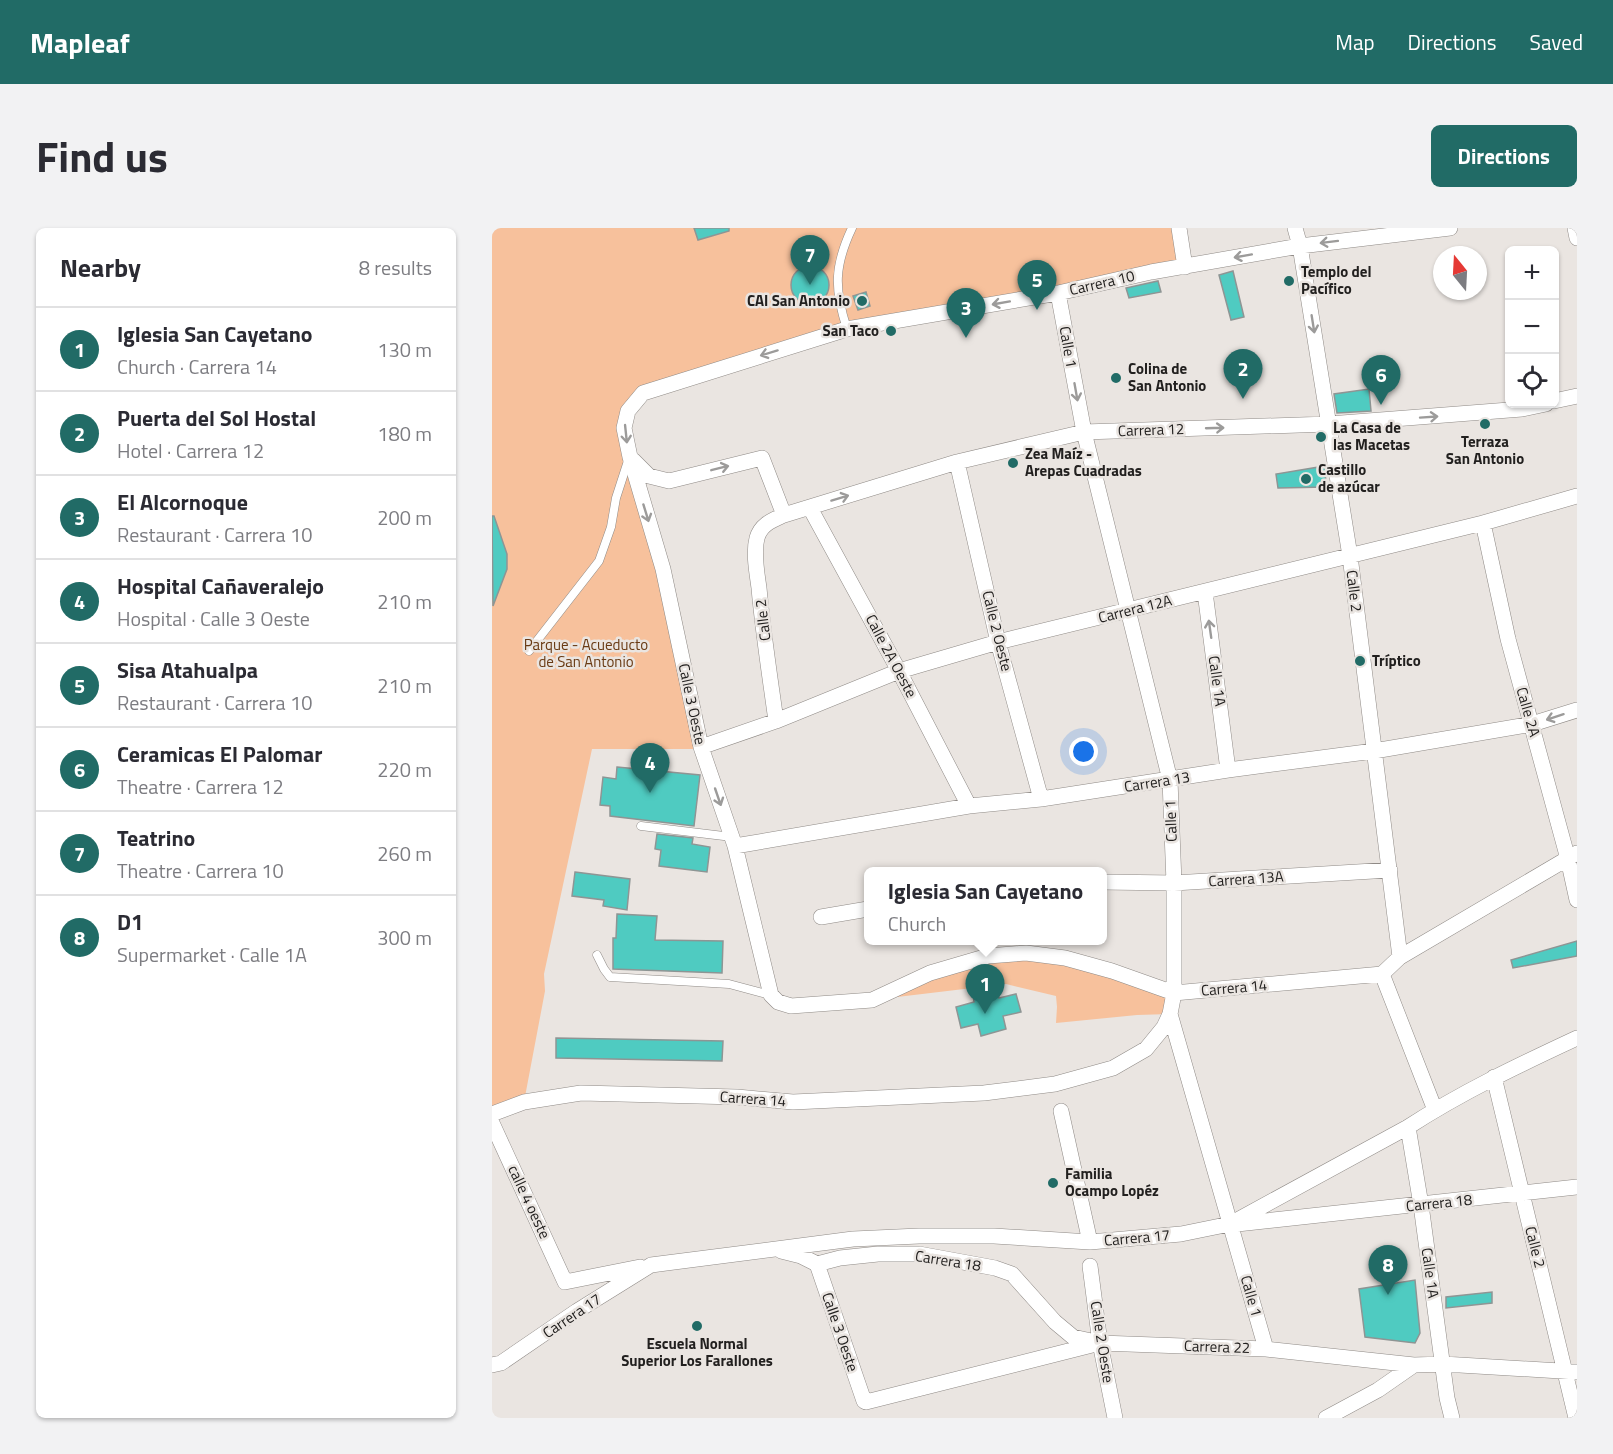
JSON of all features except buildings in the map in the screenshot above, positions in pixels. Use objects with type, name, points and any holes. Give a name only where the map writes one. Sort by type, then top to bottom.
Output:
[{"type":"street","points":[[1179,228],[1185,267]]},
{"type":"street","name":"Calle 2","points":[[1295,228],[1300,246],[1350,556],[1400,957]]},
{"type":"street","name":"Carrera 10","points":[[628,411],[643,393],[847,329],[1058,293],[1151,272],[1300,246],[1450,228]]},
{"type":"street","points":[[1575,228],[1577,238]]},
{"type":"street","name":"Calle 1","points":[[1058,293],[1084,432],[1170,780],[1174,883],[1174,993],[1170,1014],[1266,1349]]},
{"type":"street","points":[[1559,400],[1577,396]]},
{"type":"street","name":"Carrera 12","points":[[767,523],[784,515],[957,462],[1084,432],[1329,424],[1527,408]]},
{"type":"street","name":"Calle 3 Oeste","points":[[628,411],[624,428],[630,457],[663,569],[701,747],[734,842],[771,995]]},
{"type":"street","points":[[630,457],[649,476],[669,481],[762,458],[784,515]]},
{"type":"street","name":"Calle 2 Oeste","points":[[957,462],[998,642],[1041,799]]},
{"type":"street","name":"Carrera 12A","points":[[701,747],[776,721],[899,671],[998,642],[1483,523],[1577,496]]},
{"type":"street","name":"Calle 2A Oeste","points":[[810,508],[969,806]]},
{"type":"street","name":"Calle 2","points":[[767,523],[757,538],[757,571],[776,721]]},
{"type":"street","name":"Calle 2A","points":[[1483,523],[1508,639],[1573,856],[1577,900]]},
{"type":"street","name":"Calle 1A","points":[[1205,592],[1228,770]]},
{"type":"street","name":"Carrera 13","points":[[734,842],[969,806],[1041,799],[1228,770],[1374,751],[1532,724],[1577,710]]},
{"type":"street","points":[[1435,1110],[1382,974],[1400,957],[1573,856]]},
{"type":"street","name":"Carrera 13A","points":[[1107,882],[1174,883],[1390,870]]},
{"type":"street","points":[[822,917],[864,910]]},
{"type":"street","name":"Carrera 14","points":[[771,995],[778,1002],[790,1006],[872,1000],[930,973],[988,956],[1026,952],[1065,958],[1112,971],[1174,993],[1382,974]]},
{"type":"street","name":"Carrera 14","points":[[492,1114],[524,1102],[581,1093],[737,1097],[793,1102],[984,1094],[1055,1084],[1113,1068],[1146,1049],[1164,1027],[1170,1014]]},
{"type":"street","name":"Carrera 17","points":[[565,1282],[651,1265],[853,1239],[994,1236],[1090,1242],[1181,1234],[1230,1224],[1408,1127],[1494,1077],[1577,1038]]},
{"type":"street","name":"Calle 2","points":[[1494,1077],[1522,1193],[1571,1372],[1576,1418]]},
{"type":"street","points":[[1061,1111],[1090,1242]]},
{"type":"street","name":"calle 4 oeste","points":[[492,1123],[565,1282]]},
{"type":"street","name":"Calle 1A","points":[[1408,1127],[1447,1398],[1452,1418]]},
{"type":"street","name":"Carrera 18","points":[[1230,1224],[1577,1187]]},
{"type":"street","points":[[772,1249],[817,1264]]},
{"type":"street","name":"Carrera 18","points":[[817,1264],[840,1258],[919,1254],[995,1268],[1012,1274],[1055,1322],[1073,1336],[1100,1343]]},
{"type":"street","name":"Calle 3 Oeste","points":[[817,1264],[864,1401]]},
{"type":"street","name":"Carrera 17","points":[[492,1365],[501,1363],[577,1311],[651,1265]]},
{"type":"street","name":"Calle 2 Oeste","points":[[1090,1266],[1100,1343],[1115,1418]]},
{"type":"street","name":"Carrera 22","points":[[864,1401],[881,1399],[1100,1343],[1266,1349],[1414,1365],[1443,1364],[1571,1372]]},
{"type":"street","points":[[1326,1418],[1378,1390],[1414,1365]]},
{"type":"lane","points":[[847,329],[837,289],[837,268],[852,228]]},
{"type":"lane","points":[[529,651],[599,561],[630,457]]},
{"type":"lane","points":[[641,826],[734,842]]},
{"type":"lane","points":[[597,955],[610,977],[729,984],[771,995]]},
{"type":"green space","name":"Parque - Acueducto de San Antonio","points":[[492,228],[1179,228],[1185,267],[847,329],[643,393],[624,428],[663,569],[695,749],[592,749],[544,974],[545,991],[524,1102],[492,1114]]},
{"type":"green space","points":[[1026,953],[1174,993],[1170,1014],[1056,1023],[1056,996],[1006,984],[872,1000],[885,993]]},
{"type":"place","name":"Templo del Pacífico","points":[[1289,281]]},
{"type":"place","name":"Teatrino","points":[[810,285]]},
{"type":"place","name":"CAI San Antonio","points":[[862,301]]},
{"type":"place","name":"Sisa Atahualpa","points":[[1037,310]]},
{"type":"place","name":"San Taco","points":[[891,331]]},
{"type":"place","name":"El Alcornoque","points":[[966,338]]},
{"type":"place","name":"Colina de San Antonio","points":[[1116,378]]},
{"type":"place","name":"Puerta del Sol Hostal","points":[[1243,399]]},
{"type":"place","name":"Ceramicas El Palomar","points":[[1381,405]]},
{"type":"place","name":"Terraza San Antonio","points":[[1485,424]]},
{"type":"place","name":"La Casa de las Macetas","points":[[1321,437]]},
{"type":"place","name":"Zea Maíz - Arepas Cuadradas","points":[[1013,463]]},
{"type":"place","name":"Castillo de azúcar","points":[[1306,479]]},
{"type":"place","name":"Tríptico","points":[[1360,661]]},
{"type":"place","name":"Hospital Cañaveralejo","points":[[650,793]]},
{"type":"place","name":"Iglesia San Cayetano","points":[[985,1014]]},
{"type":"place","name":"Familia Ocampo Lopéz","points":[[1053,1183]]},
{"type":"place","name":"D1","points":[[1388,1295]]},
{"type":"place","name":"Escuela Normal Superior Los Farallones","points":[[697,1326]]}]
